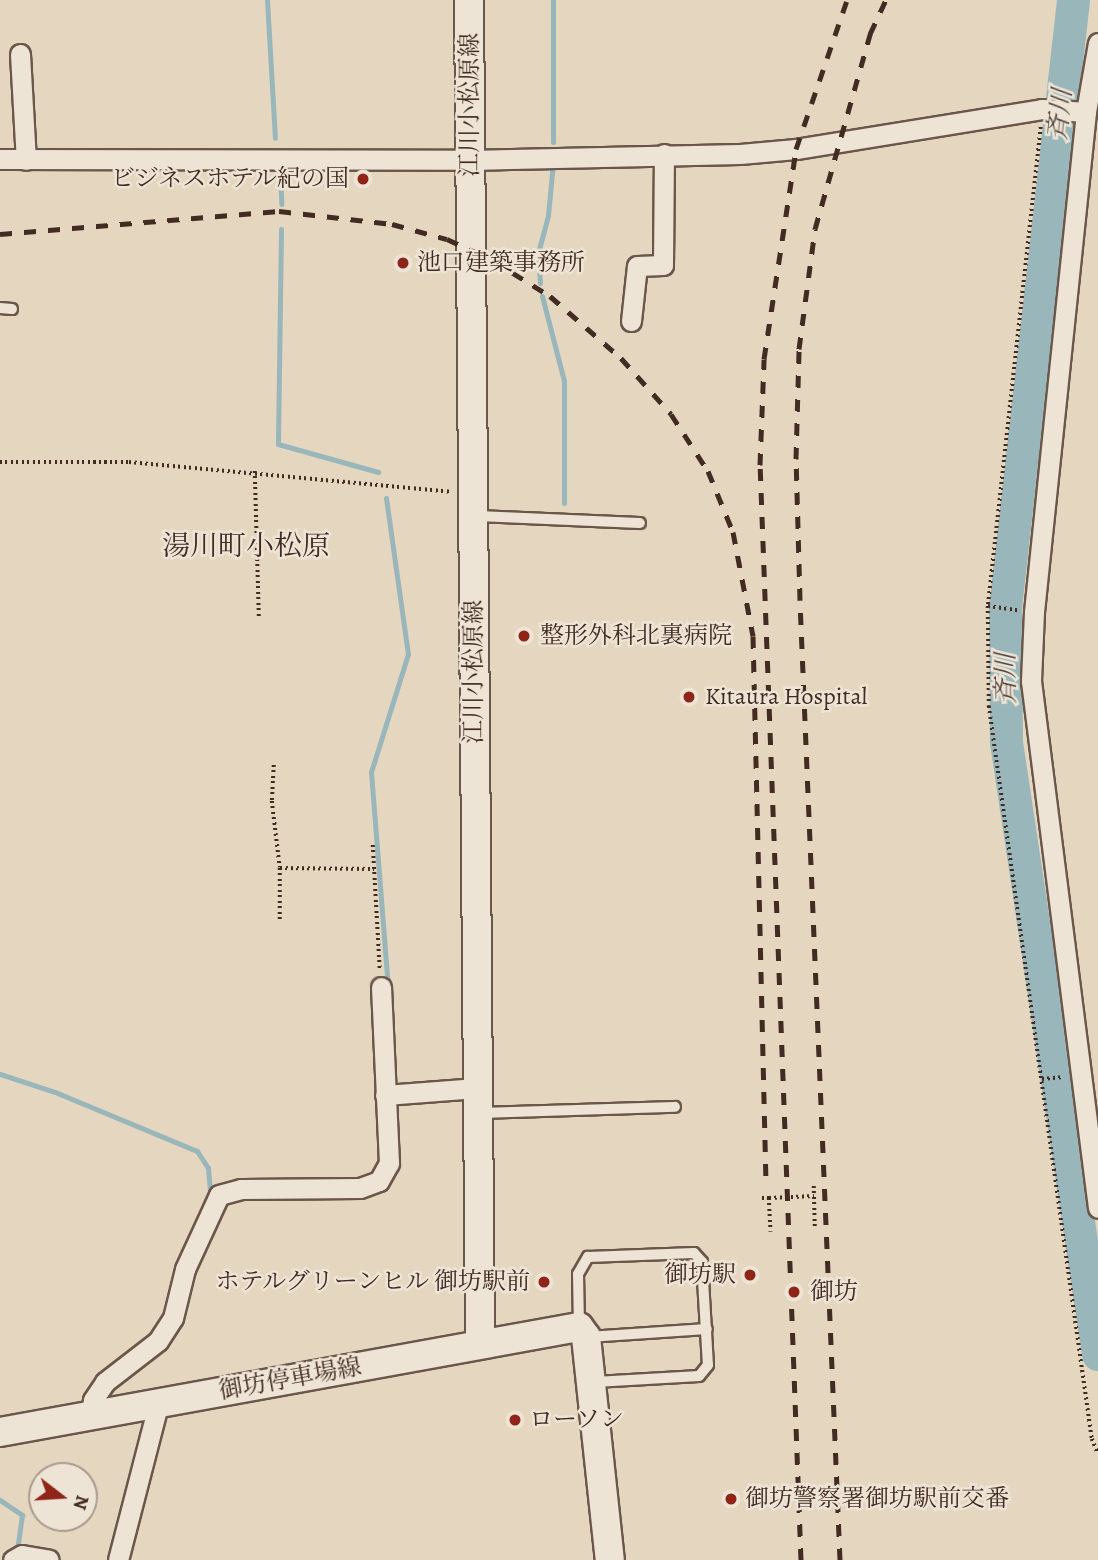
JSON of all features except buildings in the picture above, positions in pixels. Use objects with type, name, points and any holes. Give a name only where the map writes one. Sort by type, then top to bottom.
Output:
[{"type":"main road","name":"江川小松原線","points":[[470,0],[480,1344]]},
{"type":"main road","name":"御坊停車場線","points":[[0,1432],[480,1344],[583,1332]]},
{"type":"main road","points":[[583,1332],[610,1560]]},
{"type":"street","points":[[1098,43],[1086,112],[1034,612],[1031,681],[1098,1208]]},
{"type":"street","points":[[20,54],[26,160]]},
{"type":"street","points":[[0,159],[471,160],[796,149],[1042,109],[1086,112]]},
{"type":"street","points":[[631,321],[637,266],[663,265],[664,154]]},
{"type":"street","points":[[90,1416],[93,1400],[105,1382],[158,1340],[173,1318],[185,1269],[219,1195],[241,1189],[360,1188],[379,1181],[389,1163],[381,987]]},
{"type":"street","points":[[384,1095],[477,1100]]},
{"type":"street","points":[[118,1560],[159,1402]]},
{"type":"street","points":[[13,1560],[22,1555],[49,1560]]},
{"type":"lane","points":[[0,309],[12,309]]},
{"type":"lane","points":[[472,505],[640,523]]},
{"type":"lane","points":[[477,1100],[675,1107]]},
{"type":"lane","points":[[591,1382],[699,1376],[708,1365],[707,1329],[702,1262],[694,1253],[588,1257],[578,1274],[583,1332],[707,1329]]},
{"type":"path","points":[[0,462],[129,462],[255,471],[472,505]]},
{"type":"path","points":[[255,471],[259,617]]},
{"type":"path","points":[[988,606],[1023,610]]},
{"type":"path","points":[[274,765],[272,801],[280,868],[280,922]]},
{"type":"path","points":[[373,845],[381,987]]},
{"type":"path","points":[[280,868],[374,869]]},
{"type":"path","points":[[814,1186],[815,1228]]},
{"type":"path","points":[[762,1198],[814,1196]]},
{"type":"path","points":[[769,1198],[771,1232]]},
{"type":"waterway","points":[[267,0],[275,138]]},
{"type":"waterway","points":[[553,0],[553,142]]},
{"type":"waterway","name":"斉川","points":[[1073,0],[1005,607],[1006,742],[1098,1354]]},
{"type":"waterway","points":[[540,283],[538,253],[548,215],[553,163]]},
{"type":"waterway","points":[[280,166],[281,204]]},
{"type":"waterway","points":[[281,229],[278,444],[378,472]]},
{"type":"waterway","points":[[542,296],[564,381],[564,503]]},
{"type":"waterway","points":[[386,498],[408,654],[371,772],[388,988]]},
{"type":"waterway","points":[[0,1074],[55,1092],[197,1151],[208,1168],[210,1191],[204,1205]]},
{"type":"waterway","points":[[0,1500],[22,1515],[17,1552]]},
{"type":"railway","points":[[801,1560],[760,465],[764,359],[796,149],[847,0]]},
{"type":"railway","points":[[840,1560],[800,600],[796,459],[799,349],[815,229],[870,34],[886,0]]},
{"type":"railway","points":[[0,234],[279,211],[392,224],[447,239],[492,260],[550,296],[621,358],[671,414],[708,471],[733,532],[753,636],[766,1184]]},
{"type":"place","name":"ビジネスホテル紀の国","points":[[363,179]]},
{"type":"place","name":"池口建築事務所","points":[[403,263]]},
{"type":"place","name":"整形外科北裏病院","points":[[524,636]]},
{"type":"place","name":"Kitaura Hospital","points":[[689,697]]},
{"type":"place","name":"御坊駅","points":[[750,1275]]},
{"type":"place","name":"ホテルグリーンヒル 御坊駅前","points":[[544,1282]]},
{"type":"place","name":"御坊","points":[[794,1292]]},
{"type":"place","name":"ローソン","points":[[515,1420]]},
{"type":"place","name":"御坊警察署御坊駅前交番","points":[[731,1499]]},
{"type":"district","name":"湯川町小松原","points":[[246,546]]}]
